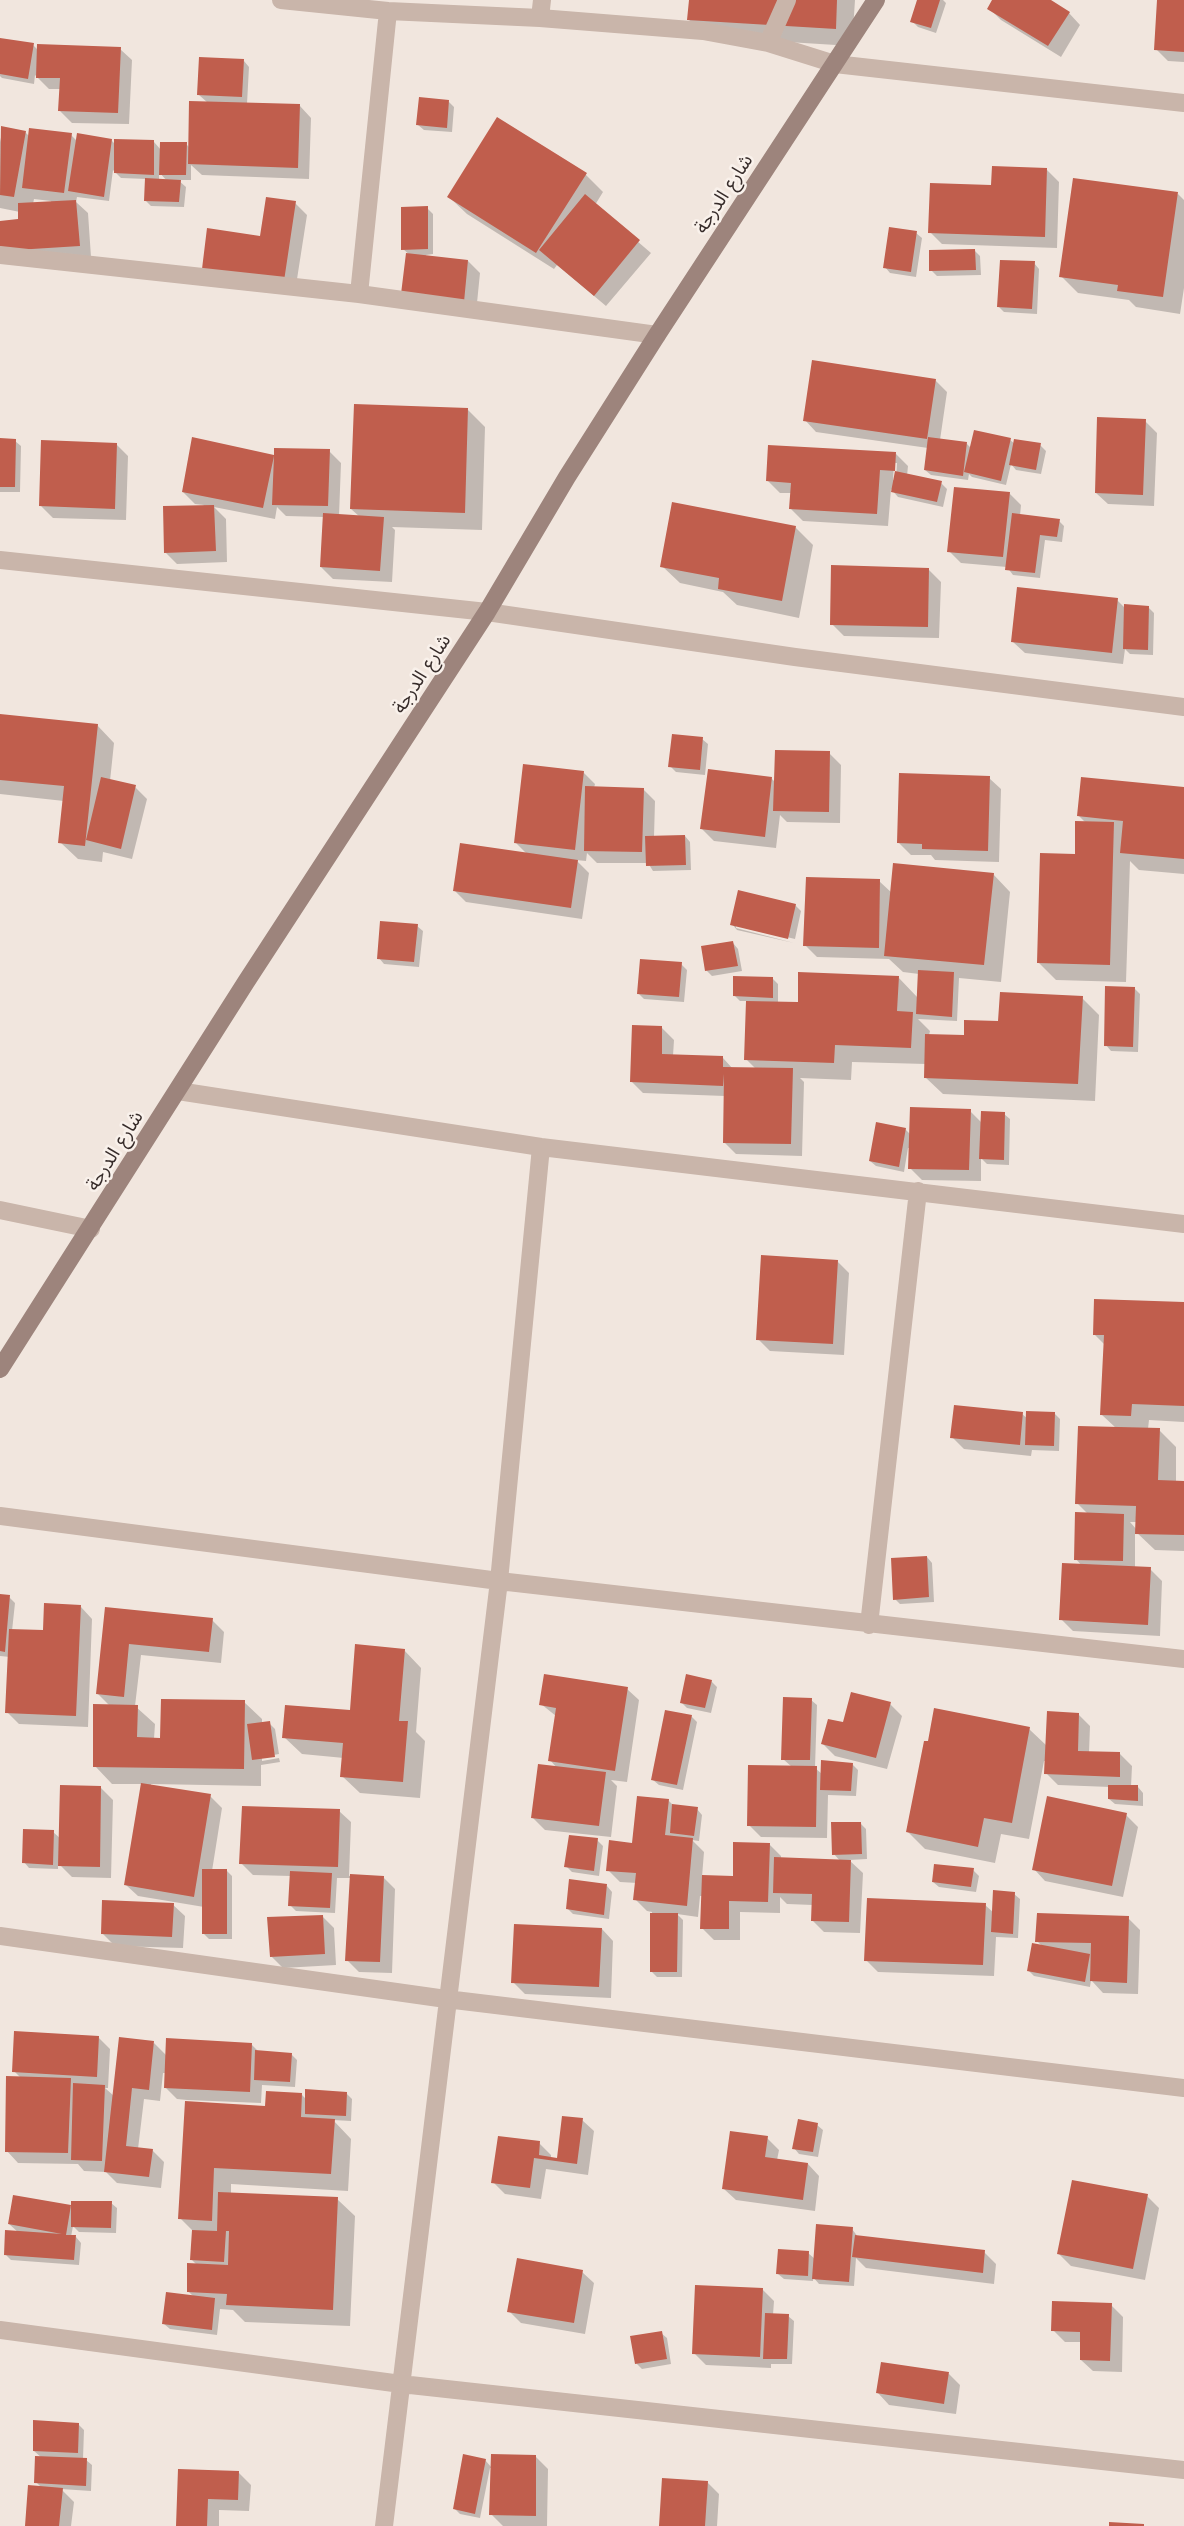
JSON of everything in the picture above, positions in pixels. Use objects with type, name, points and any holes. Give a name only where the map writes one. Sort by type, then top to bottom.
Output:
[{"type":"street","points":[[281,0],[388,11],[541,9],[768,43],[835,64],[1184,103]]},
{"type":"street","points":[[768,43],[787,0]]},
{"type":"street","name":"شارع الدرجة","points":[[0,1369],[246,982],[487,612],[567,477],[657,335],[876,0]]},
{"type":"street","points":[[359,294],[388,11]]},
{"type":"street","points":[[0,255],[359,294],[657,335]]},
{"type":"street","points":[[0,560],[487,612],[795,657],[1184,707]]},
{"type":"street","points":[[178,1091],[541,1147],[1184,1224]]},
{"type":"street","points":[[384,2526],[446,1999],[499,1581],[541,1147]]},
{"type":"street","points":[[869,1625],[918,1191]]},
{"type":"street","points":[[0,1210],[91,1229]]},
{"type":"street","points":[[0,1516],[499,1581],[1184,1659]]},
{"type":"street","points":[[0,1936],[446,1999],[1184,2088]]},
{"type":"street","points":[[0,2330],[401,2384],[1184,2470]]},
{"type":"building","points":[[689,0],[837,0],[836,29],[687,20]]},
{"type":"building","points":[[917,0],[940,0],[931,28],[910,22]]},
{"type":"building","points":[[992,0],[1051,0],[1070,12],[1048,46],[987,9]]},
{"type":"building","points":[[1157,0],[1184,0],[1184,52],[1154,50]]},
{"type":"building","points":[[0,38],[34,43],[28,79],[0,74]]},
{"type":"building","points":[[37,44],[121,47],[118,113],[58,111],[60,78],[36,78]]},
{"type":"building","points":[[199,57],[244,59],[242,97],[197,95]]},
{"type":"building","points":[[419,97],[449,100],[447,128],[416,125]]},
{"type":"building","points":[[189,101],[300,104],[298,168],[188,164]]},
{"type":"building","points":[[497,117],[587,173],[536,253],[447,197]]},
{"type":"building","points":[[1,126],[26,131],[14,197],[0,195]]},
{"type":"building","points":[[29,128],[72,133],[64,193],[22,188]]},
{"type":"building","points":[[77,133],[112,139],[104,197],[68,191]]},
{"type":"building","points":[[114,139],[154,140],[154,175],[114,173]]},
{"type":"building","points":[[160,142],[187,142],[186,175],[159,175]]},
{"type":"building","points":[[992,166],[1047,168],[1045,237],[928,233],[930,183],[991,185]]},
{"type":"building","points":[[145,178],[181,180],[179,202],[144,201]]},
{"type":"building","points":[[1073,178],[1178,192],[1163,297],[1117,291],[1118,285],[1059,277]]},
{"type":"building","points":[[585,194],[640,240],[594,296],[539,250]]},
{"type":"building","points":[[266,197],[296,201],[284,281],[202,269],[207,228],[260,236]]},
{"type":"building","points":[[76,200],[80,246],[0,251],[0,221],[18,219],[18,203]]},
{"type":"building","points":[[428,206],[428,249],[401,250],[401,207]]},
{"type":"building","points":[[889,227],[917,231],[911,272],[883,268]]},
{"type":"building","points":[[975,249],[976,270],[929,271],[929,250]]},
{"type":"building","points":[[406,253],[468,260],[464,302],[401,294]]},
{"type":"building","points":[[1000,260],[1035,261],[1032,309],[997,307]]},
{"type":"building","points":[[812,360],[936,379],[927,439],[803,421]]},
{"type":"building","points":[[354,404],[468,408],[465,513],[350,509]]},
{"type":"building","points":[[1097,417],[1146,419],[1143,495],[1095,493]]},
{"type":"building","points":[[974,430],[1011,438],[1001,481],[964,472]]},
{"type":"building","points":[[192,437],[274,455],[274,448],[330,449],[328,506],[272,505],[274,456],[263,508],[182,492]]},
{"type":"building","points":[[928,437],[967,442],[963,476],[924,470]]},
{"type":"building","points":[[0,438],[16,439],[15,487],[0,487]]},
{"type":"building","points":[[1014,439],[1041,443],[1036,470],[1009,465]]},
{"type":"building","points":[[41,440],[117,443],[115,509],[39,506]]},
{"type":"building","points":[[768,445],[896,452],[895,471],[880,470],[877,514],[789,509],[791,483],[766,481]]},
{"type":"building","points":[[895,471],[942,481],[937,502],[891,492]]},
{"type":"building","points":[[954,487],[1010,492],[1003,557],[947,552]]},
{"type":"building","points":[[672,502],[796,526],[782,601],[718,589],[719,578],[660,567]]},
{"type":"building","points":[[214,505],[216,551],[164,553],[163,506]]},
{"type":"building","points":[[323,513],[384,517],[380,571],[320,567]]},
{"type":"building","points":[[1012,513],[1060,519],[1057,537],[1040,535],[1035,573],[1005,570]]},
{"type":"building","points":[[831,565],[929,568],[928,627],[830,625]]},
{"type":"building","points":[[1017,587],[1118,598],[1112,653],[1011,642]]},
{"type":"building","points":[[1124,604],[1149,606],[1148,650],[1123,649]]},
{"type":"building","points":[[0,714],[98,724],[85,846],[58,843],[64,786],[0,780]]},
{"type":"building","points":[[672,734],[703,737],[700,770],[668,767]]},
{"type":"building","points":[[775,750],[830,751],[829,812],[773,811]]},
{"type":"building","points":[[523,764],[584,771],[575,850],[514,843]]},
{"type":"building","points":[[708,769],[772,777],[765,837],[700,829]]},
{"type":"building","points":[[899,773],[990,776],[988,851],[922,849],[922,844],[897,843]]},
{"type":"building","points":[[101,777],[136,785],[121,849],[86,840]]},
{"type":"building","points":[[1081,777],[1184,787],[1184,859],[1120,853],[1123,821],[1077,816]]},
{"type":"building","points":[[585,786],[644,788],[642,852],[584,851]]},
{"type":"building","points":[[1075,821],[1114,822],[1110,965],[1037,963],[1040,853],[1075,854]]},
{"type":"building","points":[[685,835],[686,865],[646,866],[645,836]]},
{"type":"building","points":[[460,843],[578,860],[571,908],[453,891]]},
{"type":"building","points":[[893,863],[994,873],[984,965],[884,956]]},
{"type":"building","points":[[806,877],[880,879],[879,948],[803,946]]},
{"type":"building","points":[[738,890],[796,904],[788,939],[730,925]]},
{"type":"building","points":[[380,921],[418,924],[414,962],[377,959]]},
{"type":"building","points":[[733,941],[738,966],[705,971],[701,946]]},
{"type":"building","points":[[640,959],[682,962],[679,997],[637,994]]},
{"type":"building","points":[[918,970],[954,972],[952,1017],[916,1014]]},
{"type":"building","points":[[798,972],[899,976],[897,1011],[913,1012],[911,1048],[835,1045],[834,1063],[744,1060],[746,1001],[798,1002]]},
{"type":"building","points":[[733,976],[773,977],[773,998],[733,996]]},
{"type":"building","points":[[1105,986],[1135,987],[1133,1047],[1104,1046]]},
{"type":"building","points":[[1000,992],[1083,996],[1078,1084],[924,1078],[925,1034],[964,1035],[964,1020],[998,1021]]},
{"type":"building","points":[[632,1025],[662,1026],[662,1054],[723,1056],[723,1067],[793,1068],[791,1144],[723,1143],[724,1074],[723,1086],[630,1082]]},
{"type":"building","points":[[910,1107],[971,1109],[969,1170],[908,1169]]},
{"type":"building","points":[[981,1111],[1005,1112],[1004,1160],[979,1159]]},
{"type":"building","points":[[876,1122],[906,1128],[899,1167],[869,1161]]},
{"type":"building","points":[[761,1255],[838,1260],[833,1344],[756,1340]]},
{"type":"building","points":[[1094,1299],[1184,1302],[1184,1406],[1132,1404],[1131,1416],[1100,1415],[1104,1335],[1093,1335]]},
{"type":"building","points":[[954,1405],[1023,1412],[1020,1445],[950,1438]]},
{"type":"building","points":[[1026,1411],[1055,1412],[1054,1446],[1025,1445]]},
{"type":"building","points":[[1078,1426],[1160,1428],[1158,1480],[1184,1481],[1184,1535],[1135,1534],[1136,1506],[1075,1504]]},
{"type":"building","points":[[1075,1512],[1124,1514],[1123,1561],[1074,1560]]},
{"type":"building","points":[[927,1556],[929,1597],[893,1600],[891,1558]]},
{"type":"building","points":[[1062,1563],[1151,1567],[1148,1625],[1059,1620]]},
{"type":"building","points":[[0,1594],[10,1595],[5,1652],[0,1651]]},
{"type":"building","points":[[44,1603],[81,1605],[76,1716],[5,1713],[9,1629],[43,1630]]},
{"type":"building","points":[[105,1607],[213,1618],[209,1652],[129,1644],[124,1697],[96,1694]]},
{"type":"building","points":[[355,1644],[405,1649],[399,1721],[408,1721],[403,1782],[340,1777],[343,1743],[282,1738],[285,1705],[350,1710]]},
{"type":"building","points":[[544,1674],[628,1687],[615,1771],[548,1761],[556,1708],[539,1705]]},
{"type":"building","points":[[686,1674],[712,1680],[705,1708],[680,1703]]},
{"type":"building","points":[[851,1692],[891,1702],[876,1758],[821,1744],[828,1719],[843,1722]]},
{"type":"building","points":[[783,1697],[812,1698],[810,1760],[781,1760]]},
{"type":"building","points":[[161,1699],[245,1700],[244,1769],[93,1767],[93,1704],[138,1705],[137,1737],[160,1738]]},
{"type":"building","points":[[934,1708],[1030,1727],[1012,1823],[984,1818],[978,1847],[906,1832],[924,1741],[928,1741]]},
{"type":"building","points":[[665,1710],[692,1715],[677,1785],[651,1780]]},
{"type":"building","points":[[1047,1711],[1079,1713],[1078,1751],[1120,1752],[1120,1777],[1044,1774]]},
{"type":"building","points":[[270,1721],[275,1757],[252,1760],[247,1724]]},
{"type":"building","points":[[821,1760],[853,1763],[851,1791],[820,1790]]},
{"type":"building","points":[[538,1764],[606,1772],[599,1826],[531,1818]]},
{"type":"building","points":[[748,1765],[817,1766],[816,1827],[747,1826]]},
{"type":"building","points":[[141,1783],[211,1794],[194,1897],[124,1885]]},
{"type":"building","points":[[60,1785],[101,1786],[100,1867],[58,1866]]},
{"type":"building","points":[[1108,1785],[1138,1785],[1138,1801],[1108,1799]]},
{"type":"building","points":[[637,1796],[669,1799],[665,1835],[693,1838],[687,1906],[633,1900],[636,1873],[606,1871],[609,1840],[632,1843]]},
{"type":"building","points":[[1047,1796],[1127,1813],[1112,1886],[1032,1870]]},
{"type":"building","points":[[672,1804],[698,1807],[694,1836],[670,1833]]},
{"type":"building","points":[[242,1806],[340,1809],[338,1867],[239,1864]]},
{"type":"building","points":[[831,1822],[861,1822],[862,1854],[832,1855]]},
{"type":"building","points":[[23,1829],[54,1830],[53,1865],[22,1863]]},
{"type":"building","points":[[569,1835],[598,1838],[594,1871],[564,1867]]},
{"type":"building","points":[[733,1842],[770,1843],[768,1902],[729,1901],[729,1929],[700,1929],[702,1875],[733,1876]]},
{"type":"building","points":[[774,1857],[851,1860],[849,1922],[811,1921],[812,1894],[773,1893]]},
{"type":"building","points":[[934,1864],[974,1868],[971,1887],[932,1882]]},
{"type":"building","points":[[202,1869],[227,1869],[227,1934],[202,1934]]},
{"type":"building","points":[[290,1871],[332,1873],[330,1908],[288,1906]]},
{"type":"building","points":[[350,1874],[384,1876],[380,1962],[345,1961]]},
{"type":"building","points":[[569,1879],[607,1884],[604,1915],[566,1909]]},
{"type":"building","points":[[993,1890],[1015,1892],[1013,1934],[991,1932]]},
{"type":"building","points":[[867,1898],[986,1903],[983,1965],[864,1961]]},
{"type":"building","points":[[102,1900],[174,1903],[172,1937],[101,1934]]},
{"type":"building","points":[[650,1913],[678,1913],[677,1972],[650,1972]]},
{"type":"building","points":[[1037,1913],[1129,1916],[1127,1983],[1090,1981],[1091,1943],[1035,1942]]},
{"type":"building","points":[[323,1915],[325,1954],[270,1957],[267,1917]]},
{"type":"building","points":[[514,1924],[602,1928],[599,1987],[511,1983]]},
{"type":"building","points":[[1032,1943],[1090,1954],[1085,1982],[1027,1971]]},
{"type":"building","points":[[14,2031],[99,2036],[97,2077],[12,2072]]},
{"type":"building","points":[[119,2037],[154,2041],[149,2090],[132,2088],[126,2146],[153,2149],[149,2177],[104,2172]]},
{"type":"building","points":[[166,2038],[252,2043],[250,2092],[164,2088]]},
{"type":"building","points":[[255,2050],[292,2053],[290,2082],[254,2080]]},
{"type":"building","points":[[6,2076],[71,2078],[68,2153],[5,2152]]},
{"type":"building","points":[[73,2083],[105,2085],[102,2161],[71,2160]]},
{"type":"building","points":[[305,2089],[347,2092],[346,2116],[305,2114]]},
{"type":"building","points":[[266,2091],[302,2093],[301,2117],[335,2119],[331,2174],[214,2168],[212,2221],[178,2219],[185,2101],[265,2106]]},
{"type":"building","points":[[562,2116],[583,2118],[577,2164],[534,2158],[530,2188],[491,2183],[498,2136],[540,2141],[539,2155],[557,2158]]},
{"type":"building","points":[[798,2119],[818,2123],[813,2152],[792,2149]]},
{"type":"building","points":[[730,2131],[768,2136],[765,2157],[808,2163],[803,2200],[722,2189]]},
{"type":"building","points":[[1072,2180],[1148,2194],[1133,2269],[1057,2254]]},
{"type":"building","points":[[218,2192],[338,2197],[333,2310],[226,2305],[227,2294],[187,2292],[187,2263],[228,2265],[229,2231],[226,2231],[224,2262],[190,2260],[192,2230],[217,2231]]},
{"type":"building","points":[[13,2195],[71,2205],[66,2235],[76,2235],[74,2260],[4,2255],[5,2230],[62,2234],[8,2224]]},
{"type":"building","points":[[71,2201],[112,2201],[111,2228],[71,2227]]},
{"type":"building","points":[[816,2224],[853,2227],[849,2282],[812,2279]]},
{"type":"building","points":[[855,2235],[985,2250],[983,2273],[852,2257]]},
{"type":"building","points":[[778,2249],[809,2251],[808,2276],[776,2274]]},
{"type":"building","points":[[517,2258],[583,2270],[574,2323],[507,2312]]},
{"type":"building","points":[[695,2285],[763,2288],[760,2357],[692,2354]]},
{"type":"building","points":[[166,2292],[215,2298],[212,2330],[162,2324]]},
{"type":"building","points":[[1052,2301],[1112,2303],[1110,2361],[1080,2360],[1080,2332],[1051,2331]]},
{"type":"building","points":[[765,2313],[789,2314],[787,2359],[763,2359]]},
{"type":"building","points":[[662,2331],[667,2359],[635,2364],[630,2336]]},
{"type":"building","points":[[881,2362],[949,2372],[944,2404],[876,2393]]},
{"type":"building","points":[[33,2420],[79,2423],[78,2453],[33,2451]]},
{"type":"building","points":[[463,2454],[486,2459],[475,2514],[453,2509]]},
{"type":"building","points":[[491,2454],[536,2455],[536,2516],[489,2515]]},
{"type":"building","points":[[35,2456],[87,2458],[86,2486],[34,2483]]},
{"type":"building","points":[[178,2469],[239,2471],[238,2500],[208,2499],[207,2526],[176,2526]]},
{"type":"building","points":[[662,2478],[708,2481],[705,2526],[659,2526]]},
{"type":"building","points":[[28,2485],[63,2488],[59,2526],[25,2526]]},
{"type":"building","points":[[1109,2522],[1144,2524],[1144,2526],[1109,2526]]}]
